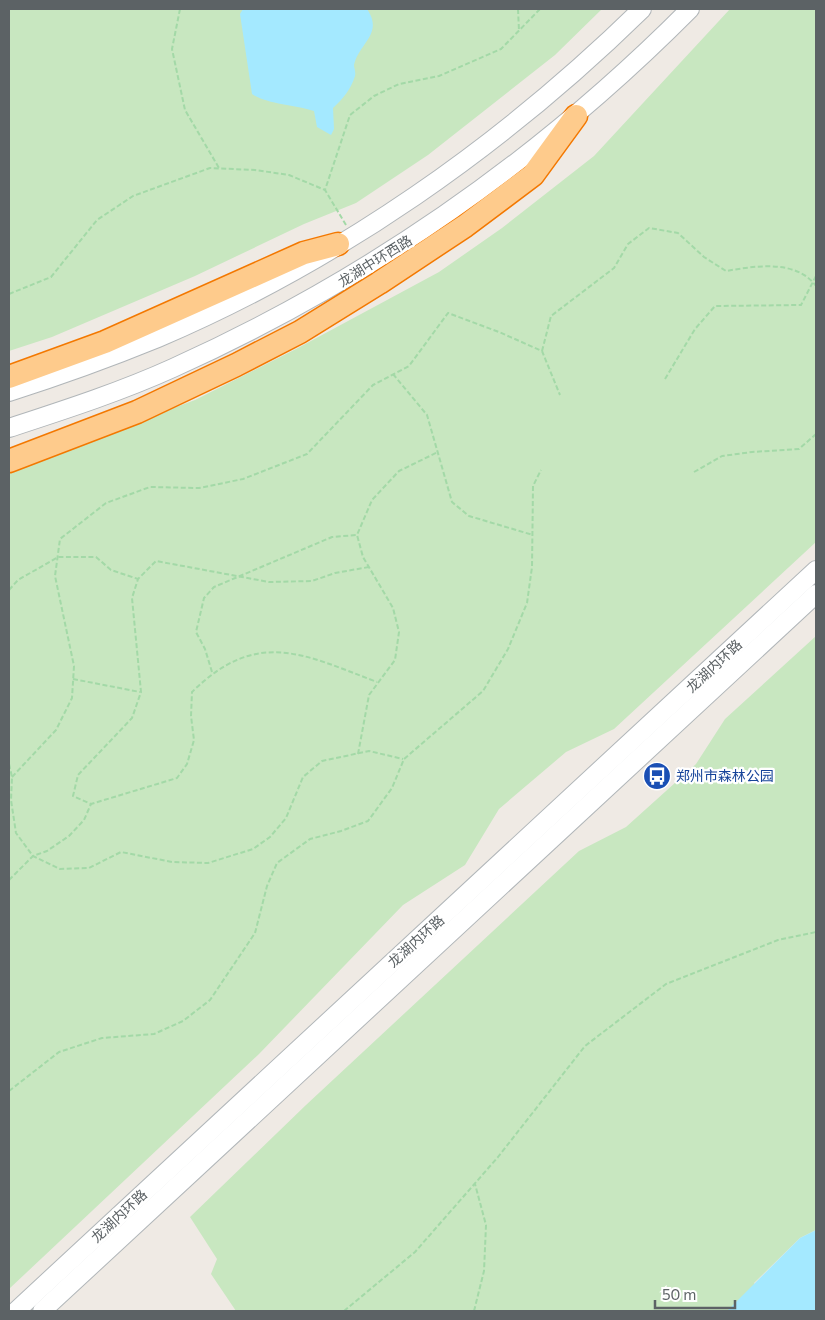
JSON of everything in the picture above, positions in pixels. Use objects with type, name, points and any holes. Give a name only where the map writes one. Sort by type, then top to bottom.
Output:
[{"type":"highway","points":[[9,461],[137,412],[236,366],[300,332],[465,226],[533,175],[576,116]]},
{"type":"highway","points":[[9,377],[105,342],[304,253],[345,240]]},
{"type":"main road","points":[[9,392],[158,338],[273,282],[345,240],[482,148],[554,90],[642,9]]},
{"type":"main road","name":"龙湖中环西路","points":[[9,428],[171,369],[288,312],[385,256],[502,175],[576,116],[690,9]]},
{"type":"main road","name":"龙湖内环路","points":[[16,1311],[816,570]]},
{"type":"main road","name":"龙湖内环路","points":[[42,1311],[816,594]]},
{"type":"path","points":[[180,9],[172,49],[185,110],[219,168]]},
{"type":"path","points":[[518,9],[519,31]]},
{"type":"path","points":[[345,240],[325,190],[350,115],[374,96],[399,84],[439,76],[501,49],[540,9]]},
{"type":"path","points":[[9,294],[51,277],[97,220],[133,196],[210,168],[256,170],[289,176],[325,190]]},
{"type":"path","points":[[560,395],[542,352],[551,316],[614,268],[628,244],[649,228],[678,233],[704,257],[726,271],[755,266],[789,268],[813,282],[816,286]]},
{"type":"path","points":[[665,379],[695,329],[715,306],[801,305],[816,276]]},
{"type":"path","points":[[12,777],[56,730],[72,698],[74,666],[55,576],[60,539],[106,503],[150,487],[199,488],[243,479],[307,454],[373,385],[409,366],[448,313],[499,332],[542,352]]},
{"type":"path","points":[[393,374],[427,414],[452,502],[469,516],[533,535]]},
{"type":"path","points":[[694,472],[722,456],[799,449],[816,434]]},
{"type":"path","points":[[358,754],[369,695],[395,660],[399,632],[393,608],[363,557],[357,535],[372,500],[399,471],[438,452]]},
{"type":"path","points":[[9,1091],[59,1052],[102,1038],[154,1034],[183,1021],[210,1000],[256,933],[267,886],[277,863],[310,840],[341,831],[368,820],[392,788],[404,759],[483,691],[508,649],[527,602],[533,535],[533,486],[541,470]]},
{"type":"path","points":[[212,672],[205,648],[196,632],[204,598],[214,587],[332,538],[357,535]]},
{"type":"path","points":[[9,590],[18,580],[58,557],[96,557],[112,570],[138,579]]},
{"type":"path","points":[[369,567],[335,573],[312,581],[269,582],[156,560],[138,579],[132,598],[141,692],[132,718],[78,775],[73,796],[91,804],[177,778],[187,764],[194,740],[192,692],[212,672],[234,661],[269,652],[297,652],[377,682]]},
{"type":"path","points":[[74,679],[141,692]]},
{"type":"path","points":[[9,764],[12,777],[11,800],[16,832],[34,856],[60,868],[89,868],[121,852],[172,862],[208,863],[252,849],[270,837],[286,818],[303,777],[322,761],[369,751],[404,759]]},
{"type":"path","points":[[9,880],[34,856],[47,851],[70,836],[84,820],[91,804]]},
{"type":"path","points":[[344,1311],[415,1252],[475,1184],[585,1046],[666,984],[778,940],[816,932]]},
{"type":"path","points":[[474,1311],[484,1272],[486,1226],[475,1184]]},
{"type":"green space","points":[[9,9],[602,9],[555,55],[428,155],[356,203],[304,224],[195,276],[52,337],[9,351]]},
{"type":"green space","points":[[730,9],[816,9],[816,542],[614,729],[566,752],[499,809],[465,865],[403,905],[259,1054],[9,1289],[9,466],[50,454],[195,400],[296,349],[439,272],[502,228],[594,156]]},
{"type":"green space","points":[[816,636],[816,1230],[800,1238],[754,1283],[771,1311],[236,1311],[211,1274],[217,1259],[190,1217],[306,1105],[579,851],[626,827],[696,764],[725,719]]},
{"type":"water","points":[[243,9],[367,9],[372,18],[372,32],[357,57],[354,65],[355,76],[351,85],[333,108],[334,129],[331,135],[317,127],[314,111],[273,102],[252,94],[240,14]]},
{"type":"water","points":[[816,1230],[816,1311],[727,1311],[800,1238]]},
{"type":"place","name":"郑州市森林公园","points":[[657,776]]}]
